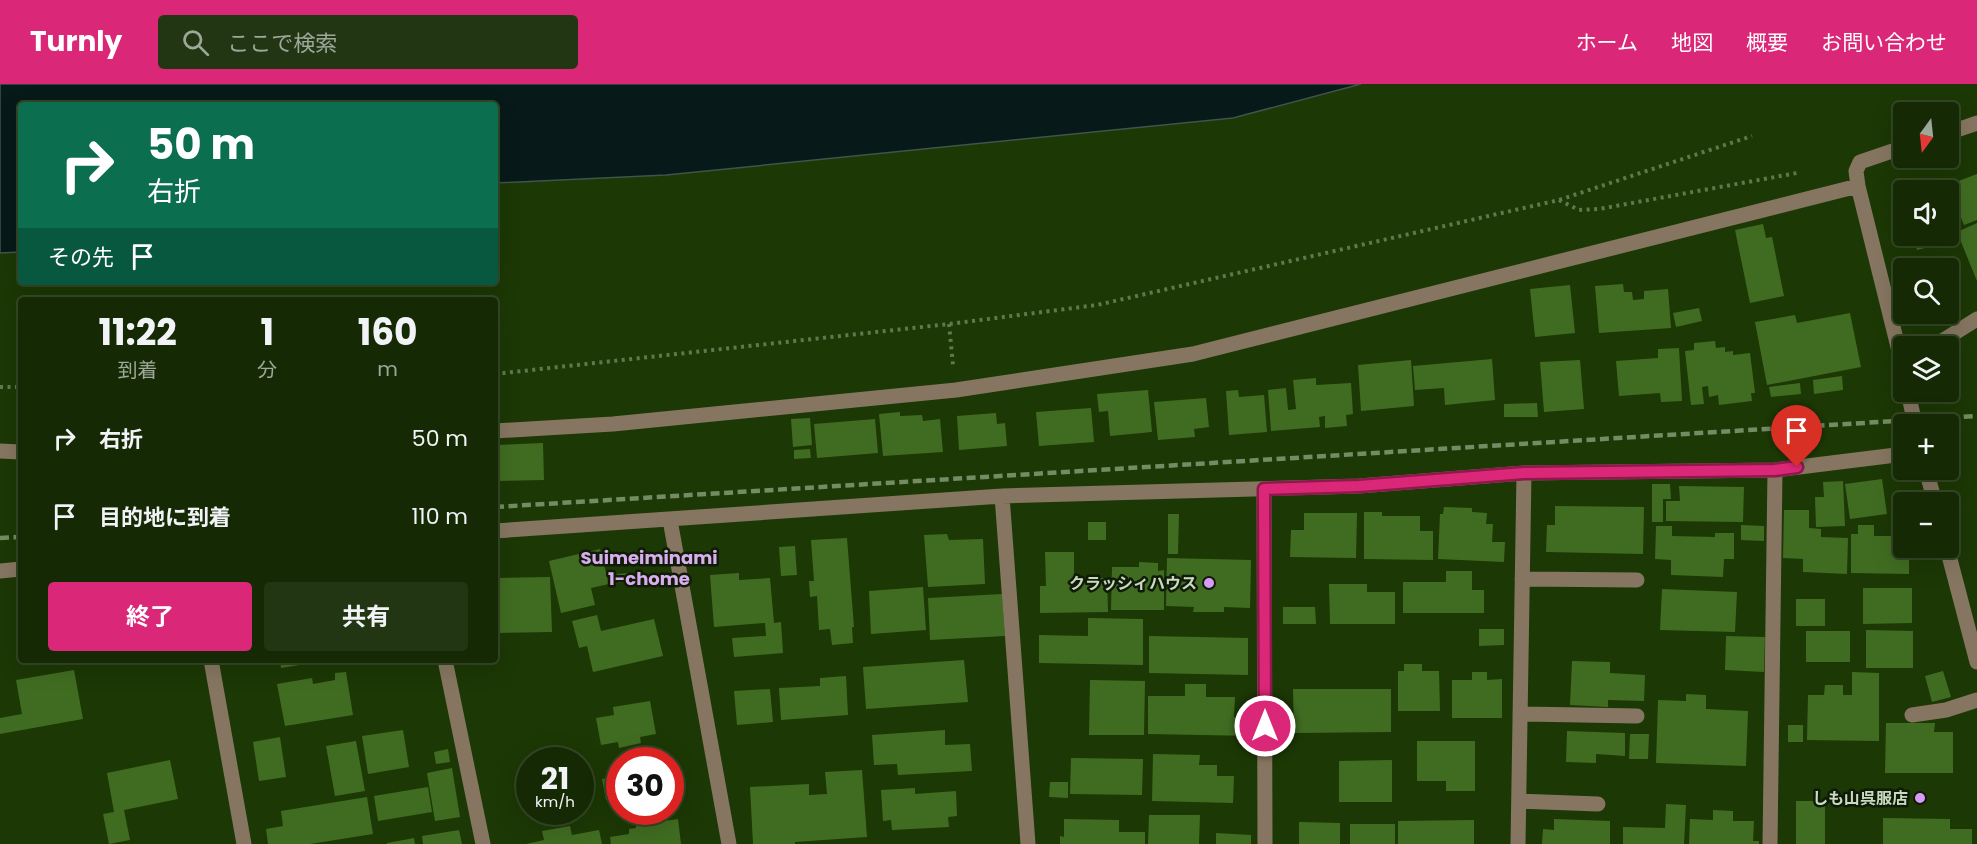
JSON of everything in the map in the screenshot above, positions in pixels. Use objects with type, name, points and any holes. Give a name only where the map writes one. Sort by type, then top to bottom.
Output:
[{"type":"street","points":[[1959,129],[1977,123]]},
{"type":"street","points":[[1893,151],[1860,162],[1856,171],[1895,336]]},
{"type":"street","points":[[498,431],[613,424],[956,390],[1193,354],[1858,186]]},
{"type":"street","points":[[1950,336],[1977,319]]},
{"type":"street","points":[[0,451],[18,452]]},
{"type":"street","points":[[498,531],[1002,496],[1359,486],[1524,473],[1775,470],[1893,455]]},
{"type":"street","points":[[1770,844],[1775,470]]},
{"type":"street","points":[[1518,844],[1524,473]]},
{"type":"street","points":[[1264,489],[1265,844]]},
{"type":"street","points":[[1002,496],[1028,844]]},
{"type":"street","points":[[670,520],[729,844]]},
{"type":"street","points":[[1950,558],[1977,662]]},
{"type":"street","points":[[0,571],[18,569]]},
{"type":"street","points":[[1522,579],[1637,580]]},
{"type":"street","points":[[212,663],[244,844]]},
{"type":"street","points":[[446,663],[483,844]]},
{"type":"street","points":[[1912,715],[1946,710],[1977,700]]},
{"type":"street","points":[[1520,714],[1637,716]]},
{"type":"street","points":[[1519,801],[1598,804]]},
{"type":"path","points":[[498,374],[1097,306],[1559,200],[1752,136]]},
{"type":"path","points":[[1559,200],[1579,210],[1599,209],[1803,172]]},
{"type":"path","points":[[949,324],[956,390]]},
{"type":"path","points":[[0,387],[18,387]]},
{"type":"shaded area","points":[[0,84],[1361,84],[1233,118],[666,175],[498,183],[498,102],[18,102],[18,252],[0,253]]},
{"type":"building","points":[[1977,174],[1977,220],[1964,225],[1959,212],[1959,181]]},
{"type":"building","points":[[1977,223],[1977,281],[1959,237],[1959,231]]},
{"type":"building","points":[[1763,224],[1766,238],[1772,237],[1784,296],[1750,303],[1735,230]]},
{"type":"building","points":[[1916,246],[1933,246],[1917,250]]},
{"type":"building","points":[[1623,284],[1624,292],[1632,292],[1633,300],[1644,299],[1644,291],[1668,289],[1671,328],[1599,333],[1595,286]]},
{"type":"building","points":[[1570,285],[1575,333],[1535,337],[1530,289]]},
{"type":"building","points":[[1699,308],[1702,321],[1676,327],[1673,313]]},
{"type":"building","points":[[1850,313],[1861,367],[1767,385],[1755,322],[1795,315],[1797,323]]},
{"type":"building","points":[[1715,341],[1716,348],[1725,347],[1725,352],[1733,351],[1733,355],[1750,353],[1755,393],[1751,393],[1752,401],[1719,405],[1718,395],[1709,397],[1708,386],[1702,387],[1704,404],[1691,405],[1685,351],[1694,350],[1694,343]]},
{"type":"building","points":[[1679,348],[1682,401],[1661,402],[1660,393],[1619,396],[1616,361],[1658,358],[1658,349]]},
{"type":"building","points":[[1492,359],[1495,400],[1445,405],[1444,388],[1415,390],[1413,366]]},
{"type":"building","points":[[1411,360],[1414,406],[1361,411],[1358,365]]},
{"type":"building","points":[[1580,360],[1584,409],[1544,412],[1540,362]]},
{"type":"building","points":[[1842,376],[1843,390],[1814,394],[1813,380]]},
{"type":"building","points":[[1316,378],[1316,385],[1351,383],[1353,414],[1346,415],[1347,426],[1325,428],[1325,416],[1319,417],[1320,427],[1271,431],[1268,390],[1286,388],[1288,410],[1296,409],[1293,380]]},
{"type":"building","points":[[1800,383],[1801,394],[1771,397],[1769,387]]},
{"type":"building","points":[[1148,390],[1152,432],[1110,436],[1108,411],[1099,412],[1097,394]]},
{"type":"building","points":[[1238,390],[1239,397],[1264,395],[1267,432],[1229,435],[1226,391]]},
{"type":"building","points":[[1206,398],[1209,427],[1194,429],[1195,437],[1158,440],[1154,402]]},
{"type":"building","points":[[1537,403],[1538,417],[1504,417],[1504,404]]},
{"type":"building","points":[[1091,408],[1094,442],[1039,446],[1036,412]]},
{"type":"building","points":[[900,412],[900,416],[922,415],[923,421],[940,419],[943,452],[883,456],[879,414]]},
{"type":"building","points":[[996,413],[997,424],[1005,423],[1007,446],[959,450],[957,416]]},
{"type":"building","points":[[810,418],[812,445],[793,447],[791,419]]},
{"type":"building","points":[[875,419],[878,453],[817,458],[814,424]]},
{"type":"building","points":[[543,443],[544,480],[498,481],[498,445]]},
{"type":"building","points":[[810,449],[811,458],[794,459],[794,450]]},
{"type":"building","points":[[1882,479],[1887,514],[1850,519],[1845,484]]},
{"type":"building","points":[[1843,481],[1845,526],[1816,527],[1815,497],[1824,497],[1823,482]]},
{"type":"building","points":[[1652,484],[1670,484],[1671,499],[1663,499],[1663,522],[1652,522]]},
{"type":"building","points":[[1679,486],[1744,487],[1743,522],[1666,521],[1666,501],[1680,501]]},
{"type":"building","points":[[1555,506],[1644,507],[1643,554],[1546,552],[1547,525],[1555,525]]},
{"type":"building","points":[[1444,507],[1472,508],[1472,512],[1487,513],[1486,524],[1493,524],[1492,542],[1505,542],[1504,562],[1438,559],[1440,514],[1443,514]]},
{"type":"building","points":[[1784,510],[1809,510],[1809,528],[1821,529],[1821,537],[1848,538],[1847,574],[1803,572],[1803,559],[1783,558]]},
{"type":"building","points":[[1364,512],[1382,512],[1382,516],[1420,516],[1420,531],[1433,531],[1433,560],[1364,559]]},
{"type":"building","points":[[1304,513],[1357,513],[1356,558],[1290,557],[1291,530],[1304,530]]},
{"type":"building","points":[[1168,514],[1179,514],[1178,554],[1168,554]]},
{"type":"building","points":[[1088,522],[1106,522],[1106,540],[1088,540]]},
{"type":"building","points":[[1741,525],[1764,526],[1764,541],[1741,540]]},
{"type":"building","points":[[1858,525],[1874,525],[1874,536],[1893,536],[1893,558],[1909,558],[1909,574],[1851,573],[1851,534],[1858,534]]},
{"type":"building","points":[[1656,526],[1672,526],[1672,536],[1715,537],[1715,533],[1734,533],[1734,559],[1724,559],[1723,577],[1671,575],[1671,560],[1655,559]]},
{"type":"building","points":[[947,534],[949,540],[983,539],[985,584],[928,587],[924,535]]},
{"type":"building","points":[[847,538],[854,627],[852,627],[853,643],[832,645],[830,629],[819,630],[817,596],[810,597],[809,581],[814,581],[811,540]]},
{"type":"building","points":[[795,546],[797,575],[781,576],[779,547]]},
{"type":"building","points":[[600,549],[609,584],[591,588],[595,605],[561,613],[549,561]]},
{"type":"building","points":[[1045,552],[1074,552],[1074,578],[1107,578],[1108,612],[1040,613],[1040,586],[1046,586]]},
{"type":"building","name":"クラッシィハウス","points":[[1167,558],[1251,560],[1250,608],[1224,607],[1224,612],[1193,612],[1194,607],[1166,606]]},
{"type":"building","points":[[1139,562],[1158,563],[1158,571],[1164,570],[1164,610],[1111,610],[1112,567],[1139,567]]},
{"type":"building","points":[[1446,571],[1472,571],[1472,590],[1484,590],[1484,613],[1403,613],[1403,582],[1446,582]]},
{"type":"building","points":[[630,573],[631,582],[618,583],[617,574]]},
{"type":"building","points":[[739,573],[739,580],[770,578],[774,623],[781,622],[783,653],[734,657],[732,638],[766,636],[765,623],[714,627],[710,575]]},
{"type":"building","points":[[550,577],[552,632],[498,633],[498,578]]},
{"type":"building","points":[[1329,584],[1367,584],[1367,592],[1395,592],[1395,624],[1330,624]]},
{"type":"building","points":[[923,587],[926,630],[871,634],[869,591]]},
{"type":"building","points":[[1863,588],[1912,588],[1912,623],[1863,624]]},
{"type":"building","points":[[1662,589],[1737,592],[1735,632],[1660,630]]},
{"type":"building","points":[[1002,594],[1005,636],[930,640],[928,598]]},
{"type":"building","points":[[1796,599],[1825,599],[1825,626],[1796,626]]},
{"type":"building","points":[[1283,607],[1315,607],[1316,624],[1283,624]]},
{"type":"building","points":[[597,615],[601,631],[654,619],[663,656],[593,672],[587,646],[579,648],[572,621]]},
{"type":"building","points":[[1088,618],[1143,619],[1143,665],[1039,663],[1039,635],[1088,636]]},
{"type":"building","points":[[1479,629],[1504,629],[1504,645],[1479,646]]},
{"type":"building","points":[[1866,630],[1913,631],[1913,668],[1866,668]]},
{"type":"building","points":[[1806,631],[1850,631],[1850,662],[1806,662]]},
{"type":"building","points":[[1149,636],[1248,638],[1248,675],[1149,673]]},
{"type":"building","points":[[1726,636],[1765,637],[1764,672],[1725,670]]},
{"type":"building","points":[[964,660],[968,702],[866,709],[863,667]]},
{"type":"building","points":[[1572,661],[1610,662],[1610,673],[1645,675],[1644,701],[1608,700],[1608,707],[1570,705]]},
{"type":"building","points":[[280,663],[312,663],[281,668]]},
{"type":"building","points":[[1404,664],[1422,664],[1422,671],[1439,671],[1440,711],[1398,711],[1398,671],[1404,671]]},
{"type":"building","points":[[74,670],[83,719],[0,734],[0,718],[22,714],[16,680]]},
{"type":"building","points":[[1943,671],[1951,697],[1932,702],[1925,676]]},
{"type":"building","points":[[346,672],[353,715],[285,726],[277,684],[312,678],[313,684],[335,680],[335,673]]},
{"type":"building","points":[[1472,672],[1487,672],[1487,680],[1502,679],[1502,718],[1452,718],[1452,680],[1472,680]]},
{"type":"building","points":[[1852,672],[1879,673],[1879,741],[1807,740],[1808,695],[1824,695],[1825,685],[1843,685],[1843,695],[1852,695]]},
{"type":"building","points":[[846,676],[848,715],[781,720],[779,688],[820,686],[820,678]]},
{"type":"building","points":[[1090,680],[1145,681],[1144,735],[1089,735]]},
{"type":"building","points":[[1185,684],[1206,684],[1206,697],[1235,697],[1234,717],[1253,717],[1253,736],[1148,734],[1148,696],[1185,696]]},
{"type":"building","points":[[770,689],[773,722],[737,725],[734,691]]},
{"type":"building","points":[[1293,689],[1391,689],[1391,732],[1294,733]]},
{"type":"building","points":[[1686,694],[1706,695],[1706,709],[1748,711],[1746,766],[1656,763],[1658,700],[1686,701]]},
{"type":"building","points":[[650,701],[656,734],[640,737],[641,743],[623,747],[619,747],[618,742],[601,745],[596,718],[614,715],[613,707]]},
{"type":"building","points":[[1886,723],[1935,723],[1934,732],[1953,732],[1953,773],[1885,773]]},
{"type":"building","points":[[1788,725],[1803,725],[1803,742],[1788,742]]},
{"type":"building","points":[[403,730],[409,767],[368,774],[362,736]]},
{"type":"building","points":[[945,730],[945,745],[970,744],[972,771],[898,775],[897,764],[874,765],[872,735]]},
{"type":"building","points":[[1567,731],[1625,733],[1625,756],[1596,754],[1596,763],[1566,762]]},
{"type":"building","points":[[1630,734],[1649,734],[1648,759],[1629,759]]},
{"type":"building","points":[[280,737],[286,777],[259,781],[253,742]]},
{"type":"building","points":[[356,741],[365,791],[335,796],[326,746]]},
{"type":"building","points":[[1417,741],[1475,741],[1475,791],[1446,791],[1446,781],[1417,781]]},
{"type":"building","points":[[448,749],[450,762],[436,764],[434,752]]},
{"type":"building","points":[[1153,754],[1200,755],[1199,765],[1217,765],[1217,776],[1234,776],[1233,803],[1152,801]]},
{"type":"building","points":[[1071,758],[1143,759],[1142,795],[1070,794]]},
{"type":"building","points":[[170,760],[178,799],[124,810],[130,840],[109,844],[103,814],[114,812],[107,773]]},
{"type":"building","points":[[1392,760],[1392,802],[1339,802],[1339,761]]},
{"type":"building","points":[[452,768],[460,817],[435,821],[427,773]]},
{"type":"building","points":[[862,770],[867,837],[795,842],[795,844],[753,844],[750,787],[809,784],[809,795],[827,794],[825,772]]},
{"type":"building","points":[[606,778],[606,800],[602,779]]},
{"type":"building","points":[[1050,782],[1068,782],[1068,798],[1049,797]]},
{"type":"building","points":[[428,787],[432,812],[378,821],[374,796]]},
{"type":"building","points":[[915,788],[915,794],[956,791],[957,816],[948,817],[949,827],[892,830],[891,820],[883,821],[881,790]]},
{"type":"building","points":[[367,797],[373,834],[310,844],[268,844],[266,829],[283,826],[281,811]]},
{"type":"building","points":[[1796,801],[1825,801],[1825,844],[1796,844]]},
{"type":"building","points":[[1666,804],[1686,805],[1684,844],[1623,844],[1623,827],[1665,828]]},
{"type":"building","points":[[1713,810],[1733,811],[1733,821],[1754,821],[1753,841],[1759,841],[1759,844],[1689,844],[1690,819],[1713,820]]},
{"type":"building","points":[[1149,815],[1200,815],[1199,844],[1148,844]]},
{"type":"building","points":[[1883,818],[1950,819],[1950,829],[1972,829],[1972,844],[1883,844]]},
{"type":"building","points":[[1064,819],[1119,820],[1119,832],[1145,832],[1145,844],[1060,844],[1060,836],[1064,837]]},
{"type":"building","points":[[1554,819],[1610,821],[1610,844],[1542,844],[1543,829],[1554,830]]},
{"type":"building","points":[[1474,820],[1474,844],[1398,844],[1398,821]]},
{"type":"building","points":[[1299,822],[1340,823],[1340,844],[1299,844]]},
{"type":"building","points":[[1350,824],[1395,824],[1395,844],[1350,844]]},
{"type":"building","points":[[636,825],[679,825],[681,844],[611,844],[610,837],[629,834],[629,829],[636,828]]},
{"type":"building","points":[[570,826],[572,835],[599,830],[602,844],[526,844],[544,840],[542,831]]},
{"type":"building","points":[[459,830],[462,844],[423,844],[422,836]]},
{"type":"building","points":[[1216,833],[1251,835],[1251,844],[1216,844]]},
{"type":"building","points":[[414,838],[415,844],[387,844],[387,843]]},
{"type":"railway","points":[[498,507],[1977,416]]},
{"type":"railway","points":[[0,538],[18,537]]},
{"type":"place","name":"クラッシィハウス","points":[[1209,583]]},
{"type":"place","name":"しも山呉服店","points":[[1920,798]]},
{"type":"district","name":"Suimeiminami 1-chome","points":[[649,567]]},
{"type":"route","points":[[1265,726],[1264,489],[1359,486],[1524,473],[1775,470],[1797,467]]}]
